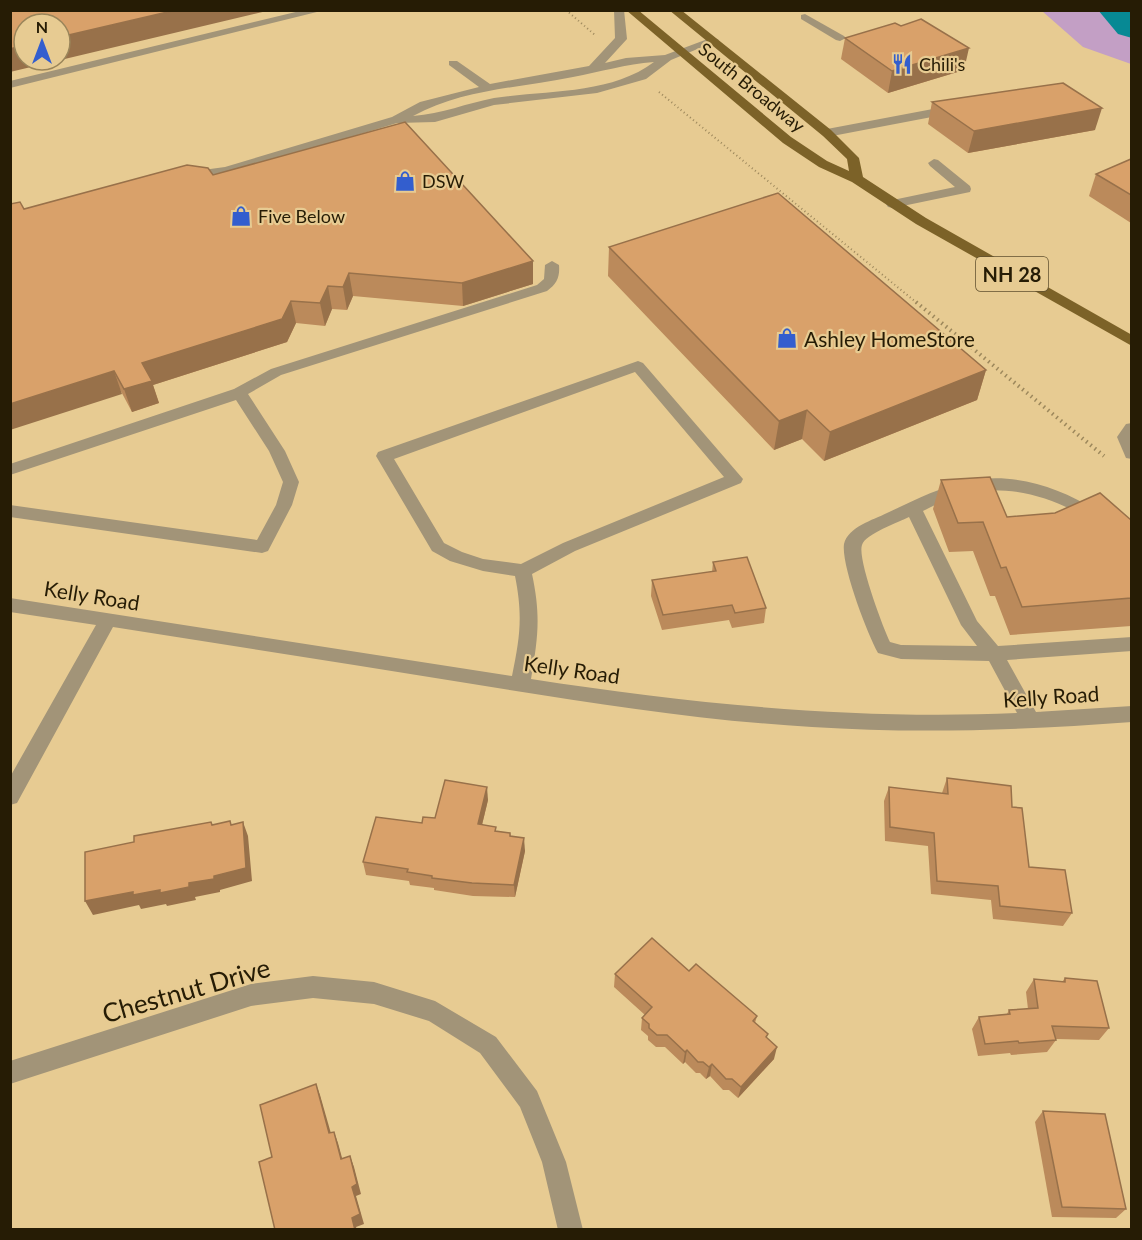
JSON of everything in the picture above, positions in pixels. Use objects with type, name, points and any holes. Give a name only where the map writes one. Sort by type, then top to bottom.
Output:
[{"type":"main road","name":"South Broadway","points":[[632,10],[787,140],[823,164],[857,178],[894,204],[1131,342]]},
{"type":"main road","name":"South Broadway","points":[[674,10],[827,133],[853,158],[857,178]]},
{"type":"street","points":[[10,85],[320,10]]},
{"type":"street","points":[[593,69],[621,39],[619,10]]},
{"type":"street","points":[[805,16],[840,38]]},
{"type":"street","points":[[172,177],[226,171],[396,120],[424,105],[487,87],[626,61],[667,58],[713,40]]},
{"type":"street","points":[[396,120],[420,120],[493,102],[603,88],[642,77],[667,58]]},
{"type":"street","points":[[453,63],[487,87]]},
{"type":"street","points":[[827,133],[967,107]]},
{"type":"street","points":[[894,204],[964,189],[934,162]]},
{"type":"street","points":[[10,470],[239,393],[276,372],[542,288],[550,282],[553,274],[552,265]]},
{"type":"street","points":[[638,366],[735,479],[569,547],[523,571],[483,565],[456,557],[438,547],[384,456],[638,366]]},
{"type":"street","points":[[10,511],[262,546],[283,507],[291,483],[285,468],[239,393]]},
{"type":"street","points":[[1131,428],[1125,437],[1131,454]]},
{"type":"street","points":[[1131,547],[1098,518],[1071,502],[1041,490],[1006,486],[973,486],[946,494],[861,532],[853,543],[853,561],[884,648],[901,652],[994,654],[1131,644]]},
{"type":"street","points":[[913,508],[970,625],[994,654],[1031,721]]},
{"type":"street","points":[[520,685],[530,632],[530,614],[523,571]]},
{"type":"street","name":"Kelly Road","points":[[10,605],[520,685],[640,702],[750,714],[874,722],[959,724],[1131,716]]},
{"type":"street","points":[[10,797],[108,620]]},
{"type":"street","name":"Chestnut Drive","points":[[10,1073],[251,995],[313,987],[374,993],[435,1012],[488,1046],[529,1099],[554,1162],[570,1230]]},
{"type":"path","points":[[566,10],[612,49]]},
{"type":"path","points":[[659,92],[1110,462]]},
{"type":"shaded area","points":[[1042,11],[1131,11],[1131,64],[1083,47]]},
{"type":"building","points":[[10,10],[176,10],[72,34],[72,12],[12,12],[12,48],[10,49]]},
{"type":"building","points":[[921,19],[969,48],[892,71],[845,38],[895,23],[901,26]]},
{"type":"building","points":[[1063,83],[1102,108],[974,131],[932,102]]},
{"type":"building","points":[[405,122],[533,261],[462,283],[349,273],[343,287],[328,286],[320,303],[291,301],[282,319],[142,363],[152,381],[124,389],[114,371],[10,404],[10,204],[20,202],[24,209],[187,165],[208,168],[213,175]]},
{"type":"building","points":[[1131,159],[1131,195],[1096,174]]},
{"type":"building","name":"Ashley HomeStore","points":[[778,193],[986,370],[830,432],[807,410],[779,421],[609,247]]},
{"type":"building","points":[[990,477],[1007,517],[1055,513],[1100,493],[1131,520],[1131,598],[1022,607],[1006,567],[1001,568],[983,522],[958,523],[941,480]]},
{"type":"building","points":[[747,557],[766,608],[735,613],[732,605],[663,615],[652,580],[716,571],[713,562]]},
{"type":"building","points":[[947,778],[1011,786],[1012,807],[1022,808],[1029,867],[1065,870],[1072,913],[1000,906],[998,886],[937,881],[934,833],[890,827],[889,787],[948,794]]},
{"type":"building","points":[[445,780],[487,787],[478,824],[496,827],[495,831],[524,838],[514,885],[432,878],[432,876],[407,872],[408,869],[363,862],[376,817],[422,823],[423,817],[435,818]]},
{"type":"building","points":[[230,821],[231,825],[243,822],[246,868],[214,876],[214,879],[189,883],[189,887],[160,893],[160,890],[133,895],[133,892],[85,901],[85,852],[134,842],[134,836],[211,822],[212,825]]},
{"type":"building","points":[[652,938],[689,971],[696,964],[757,1016],[753,1021],[768,1034],[766,1037],[777,1047],[741,1087],[732,1079],[726,1079],[712,1064],[709,1067],[703,1062],[698,1062],[687,1050],[685,1052],[667,1035],[657,1035],[649,1028],[649,1024],[642,1018],[652,1007],[615,974]]},
{"type":"building","points":[[1065,978],[1097,981],[1109,1028],[1052,1026],[1056,1040],[985,1044],[979,1017],[1010,1014],[1009,1010],[1038,1008],[1034,979],[1065,982]]},
{"type":"building","points":[[316,1084],[329,1133],[334,1132],[341,1159],[350,1156],[357,1184],[352,1187],[360,1214],[352,1218],[355,1230],[275,1230],[259,1162],[272,1157],[260,1105]]},
{"type":"building","points":[[1043,1111],[1105,1114],[1126,1209],[1062,1207]]},
{"type":"waterway","points":[[1117,10],[1132,26]]},
{"type":"place","name":"Chili's","points":[[902,64]]},
{"type":"place","name":"DSW","points":[[405,181]]},
{"type":"place","name":"Five Below","points":[[241,216]]},
{"type":"place","name":"Ashley HomeStore","points":[[787,338]]}]
